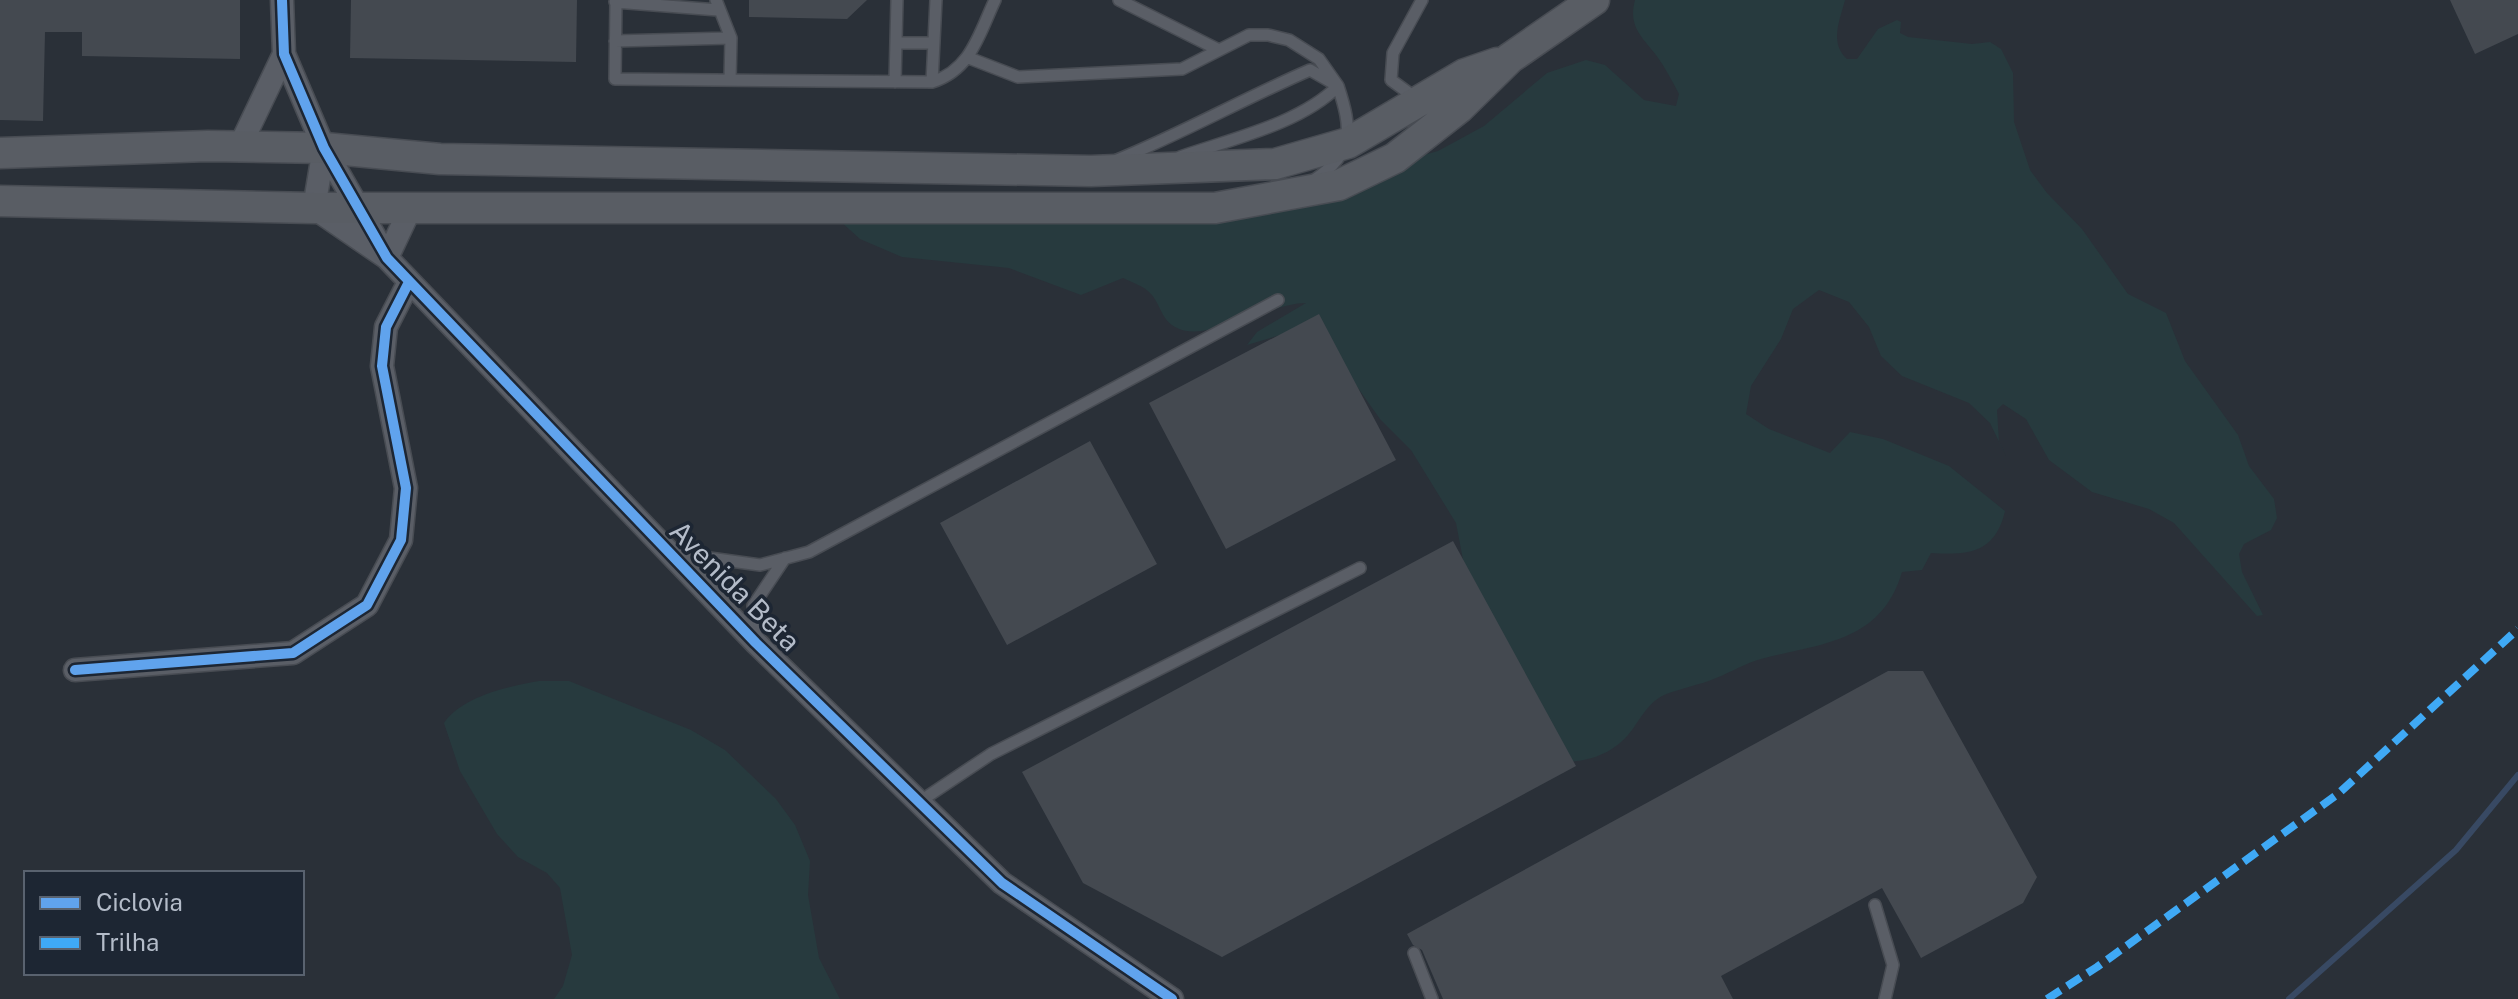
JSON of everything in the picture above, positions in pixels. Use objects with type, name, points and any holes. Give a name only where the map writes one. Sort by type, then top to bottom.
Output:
[{"type":"main road","points":[[0,201],[314,208],[412,205],[1215,208],[1339,185],[1395,158],[1459,108],[1510,58],[1594,0]]},
{"type":"main road","points":[[0,153],[324,148],[440,159],[1091,171],[1275,164],[1348,143],[1465,74],[1510,58]]},
{"type":"street","points":[[239,148],[284,54],[282,0]]},
{"type":"street","name":"Avenida Beta","points":[[284,54],[324,148],[387,258],[409,282],[756,643],[1002,883],[1172,999]]},
{"type":"street","points":[[324,148],[314,208],[387,258],[412,205]]},
{"type":"street","points":[[75,670],[293,653],[367,605],[401,540],[406,488],[382,366],[386,327],[409,282]]},
{"type":"lane","points":[[895,82],[897,0]]},
{"type":"lane","points":[[932,82],[936,0]]},
{"type":"lane","points":[[730,80],[731,38],[717,5],[616,1],[615,79],[932,82],[952,76],[969,58],[995,0]]},
{"type":"lane","points":[[1119,0],[1217,49]]},
{"type":"lane","points":[[1422,0],[1393,53],[1391,80],[1422,102]]},
{"type":"lane","points":[[969,58],[1018,77],[1182,69],[1249,35],[1289,40],[1319,59],[1338,86],[1348,116],[1348,143],[1333,165],[1315,179],[1259,200]]},
{"type":"lane","points":[[615,41],[731,38]]},
{"type":"lane","points":[[896,43],[934,43]]},
{"type":"lane","points":[[1091,171],[1189,130],[1245,98],[1310,70],[1338,86]]},
{"type":"lane","points":[[1146,170],[1279,121],[1324,100],[1338,86]]},
{"type":"lane","points":[[667,552],[760,565],[809,552],[1278,300]]},
{"type":"lane","points":[[756,643],[753,606],[785,558]]},
{"type":"lane","points":[[919,802],[991,754],[1360,568]]},
{"type":"lane","points":[[1875,905],[1893,965],[1885,999]]},
{"type":"lane","points":[[1414,953],[1432,999]]},
{"type":"green space","points":[[1635,0],[1845,0],[1837,39],[1847,59],[1857,59],[1878,29],[1897,20],[1901,22],[1900,33],[1908,37],[1972,44],[1990,42],[2001,49],[2013,73],[2014,122],[2030,170],[2047,193],[2082,229],[2128,294],[2166,313],[2185,361],[2238,435],[2249,466],[2274,499],[2277,518],[2271,530],[2244,544],[2239,554],[2242,572],[2263,615],[2257,616],[2174,523],[2149,509],[2092,492],[2049,460],[2026,419],[2003,404],[1997,410],[1999,441],[1990,423],[1969,403],[1902,376],[1881,356],[1869,327],[1849,302],[1819,290],[1793,309],[1781,339],[1751,386],[1746,414],[1769,429],[1830,453],[1850,432],[1883,439],[1949,466],[2005,511],[1994,536],[1987,544],[1968,552],[1931,553],[1922,570],[1902,572],[1880,613],[1864,627],[1826,643],[1755,661],[1664,695],[1652,703],[1628,735],[1613,748],[1585,760],[1556,761],[1469,591],[1456,523],[1411,450],[1380,419],[1331,350],[1297,330],[1247,345],[1257,332],[1306,303],[1274,309],[1220,327],[1188,331],[1170,323],[1154,297],[1141,286],[1123,278],[1081,295],[1009,268],[902,257],[860,239],[818,201],[1234,208],[1438,151],[1484,126],[1547,73],[1586,60],[1605,65],[1644,100],[1676,106],[1679,94],[1635,24]]},
{"type":"green space","points":[[539,681],[569,681],[691,730],[725,750],[776,799],[795,825],[810,861],[808,895],[819,958],[840,999],[554,999],[563,986],[572,955],[560,888],[547,873],[518,857],[497,834],[460,771],[444,723],[474,699],[501,689]]},
{"type":"building","points":[[0,0],[240,0],[240,59],[82,56],[82,32],[45,32],[43,121],[0,120]]},
{"type":"building","points":[[351,0],[577,0],[576,62],[350,58]]},
{"type":"building","points":[[749,0],[867,0],[847,19],[749,17]]},
{"type":"building","points":[[2450,0],[2518,0],[2518,34],[2475,54]]},
{"type":"building","points":[[1319,314],[1396,460],[1226,549],[1149,403]]},
{"type":"building","points":[[1090,441],[1157,564],[1007,645],[940,523]]},
{"type":"building","points":[[1453,541],[1576,766],[1222,957],[1083,883],[1022,772]]},
{"type":"building","points":[[1888,671],[1923,671],[2037,877],[2023,903],[1921,958],[1882,888],[1721,976],[1733,999],[1443,999],[1422,950],[1413,945],[1407,934]]},
{"type":"waterway","points":[[2289,999],[2456,850],[2518,775]]},
{"type":"marked path","points":[[2047,999],[2097,967],[2338,794],[2518,629]]},
{"type":"cycle path","points":[[282,0],[284,54],[324,148],[387,258],[756,643],[1002,883],[1172,999]]},
{"type":"cycle path","points":[[75,670],[293,653],[367,605],[401,540],[406,488],[382,366],[386,327],[409,282]]}]
